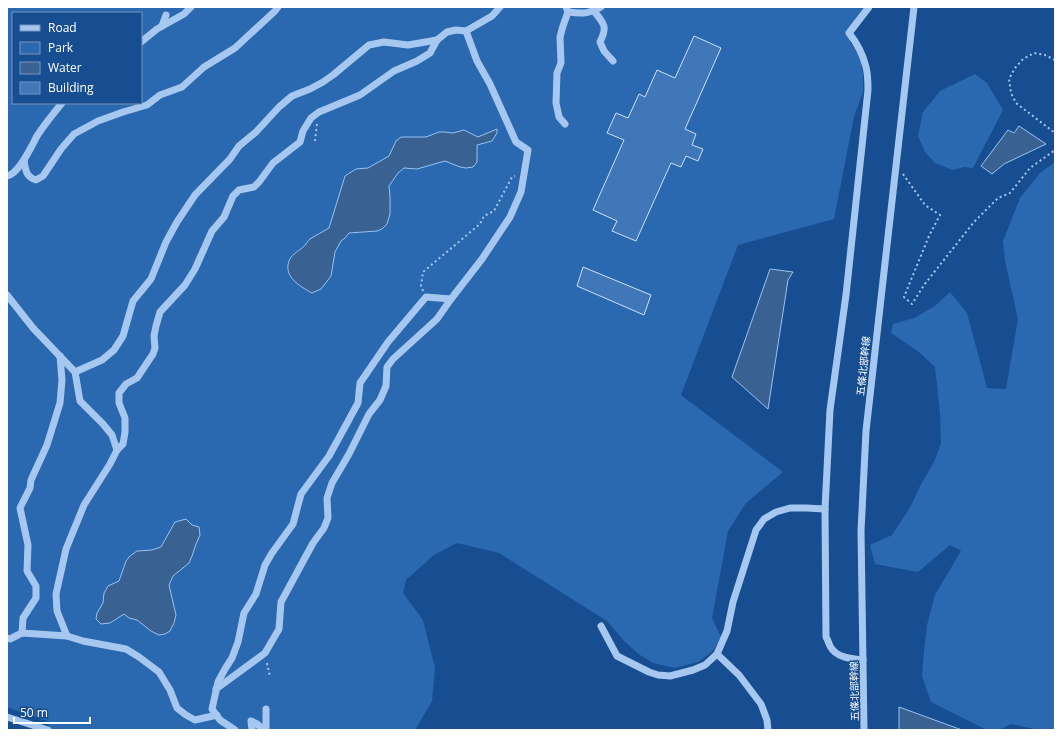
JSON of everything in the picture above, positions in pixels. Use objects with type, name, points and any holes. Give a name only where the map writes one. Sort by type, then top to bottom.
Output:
[{"type":"street","points":[[142,41],[162,26],[184,14],[191,7]]},
{"type":"street","points":[[24,161],[26,172],[30,178],[36,180],[42,176],[61,149],[74,134],[98,121],[147,105],[160,95],[182,87],[204,67],[235,48],[275,12],[278,7]]},
{"type":"street","points":[[67,636],[57,610],[56,594],[66,549],[84,505],[122,444],[125,432],[125,418],[119,403],[119,393],[126,384],[137,378],[153,354],[155,348],[154,336],[160,312],[185,285],[195,269],[212,231],[224,217],[233,196],[239,190],[254,187],[272,163],[300,142],[303,131],[311,118],[319,112],[360,95],[394,71],[418,61],[430,53],[437,40],[447,32],[456,30],[466,32],[492,16],[500,7]]},
{"type":"street","points":[[565,124],[559,117],[556,103],[557,73],[561,63],[560,37],[567,9],[583,14],[602,7]]},
{"type":"street","points":[[863,660],[851,659],[839,655],[831,648],[826,637],[825,509],[830,410],[846,295],[868,90],[867,69],[862,54],[856,41],[849,33],[869,7]]},
{"type":"street","name":"五條北部幹線","points":[[864,730],[861,531],[866,431],[914,7]]},
{"type":"street","points":[[594,11],[604,26],[604,33],[600,42],[604,51],[613,61]]},
{"type":"street","points":[[162,26],[166,15]]},
{"type":"street","points":[[216,689],[265,653],[279,629],[281,602],[313,543],[324,528],[328,518],[327,498],[332,483],[349,454],[369,414],[380,400],[386,386],[387,367],[393,358],[437,319],[482,259],[510,217],[521,192],[528,150],[516,142],[490,84],[476,61],[466,32]]},
{"type":"street","points":[[75,372],[102,360],[114,350],[123,336],[133,301],[151,279],[166,242],[194,195],[230,159],[239,146],[256,132],[292,96],[323,82],[369,45],[384,42],[408,45],[437,40]]},
{"type":"street","points":[[7,176],[10,176],[24,161],[37,136],[61,104]]},
{"type":"street","points":[[7,295],[33,328],[75,372],[80,401],[112,435],[118,450]]},
{"type":"street","points":[[235,730],[220,720],[212,709],[218,682],[234,652],[238,642],[244,613],[256,594],[265,565],[293,524],[301,494],[329,456],[358,403],[360,383],[388,342],[426,297],[451,299]]},
{"type":"street","points":[[22,633],[23,618],[36,598],[36,586],[27,571],[28,545],[20,508],[30,488],[31,480],[47,445],[60,403],[62,380],[60,356]]},
{"type":"street","points":[[601,626],[617,656],[649,672],[658,675],[670,676],[705,665],[716,654],[727,631],[733,602],[756,530],[764,519],[776,512],[790,508],[825,509]]},
{"type":"street","points":[[7,638],[10,639],[22,633],[67,636],[83,641],[126,649],[158,672],[170,690],[177,708],[186,715],[195,720],[217,715]]},
{"type":"street","points":[[716,654],[739,675],[761,704],[767,720],[768,730]]},
{"type":"street","points":[[265,730],[266,709]]},
{"type":"street","points":[[7,717],[48,730]]},
{"type":"street","points":[[252,730],[251,721],[265,730]]},
{"type":"path","points":[[1055,60],[1045,55],[1034,53],[1023,59],[1015,68],[1009,79],[1011,93],[1016,103],[1055,133]]},
{"type":"path","points":[[896,163],[925,205],[940,215],[929,236],[904,297],[912,304],[924,285],[974,222],[998,198],[1010,193],[1030,168],[1055,150]]},
{"type":"path","points":[[426,297],[421,286],[423,272],[480,224],[484,216],[494,211],[512,177],[525,170]]},
{"type":"path","points":[[265,653],[270,677]]},
{"type":"green space","points":[[7,7],[873,7],[856,27],[850,42],[860,55],[863,75],[863,92],[854,117],[834,219],[738,245],[681,395],[783,472],[746,503],[728,531],[712,618],[721,637],[713,651],[698,662],[675,668],[653,663],[640,655],[624,641],[607,621],[499,553],[457,543],[434,555],[406,580],[403,593],[423,620],[435,668],[432,701],[415,730],[48,730],[49,722],[7,707]]},
{"type":"green space","points":[[975,74],[987,83],[1003,110],[973,168],[964,167],[953,170],[935,163],[925,152],[918,136],[923,112],[940,91]]},
{"type":"green space","points":[[1055,162],[1055,730],[1038,730],[1011,724],[999,730],[987,730],[931,702],[922,676],[927,625],[935,595],[961,551],[950,545],[918,572],[875,564],[870,545],[892,535],[911,506],[920,486],[934,462],[941,443],[940,413],[935,367],[919,352],[891,333],[893,324],[914,318],[935,306],[950,292],[967,313],[987,388],[1006,389],[1018,319],[1005,261],[1003,241],[1020,198],[1040,173]]},
{"type":"water","points":[[1019,126],[1046,144],[1004,164],[992,174],[981,166],[1008,130],[1014,133]]},
{"type":"water","points":[[497,129],[497,133],[492,141],[477,145],[477,162],[473,167],[460,167],[445,161],[417,169],[404,168],[398,173],[389,186],[390,214],[387,224],[382,229],[377,231],[349,233],[341,241],[335,252],[331,276],[321,289],[312,293],[303,288],[291,277],[288,267],[291,257],[310,239],[329,228],[345,176],[356,169],[368,168],[389,156],[396,141],[401,137],[426,137],[439,132],[453,133],[464,130],[478,137]]},
{"type":"water","points":[[770,269],[793,272],[788,280],[768,409],[732,377]]},
{"type":"water","points":[[186,519],[192,525],[199,527],[200,535],[189,563],[173,576],[169,585],[176,615],[170,631],[159,635],[151,631],[137,620],[129,618],[124,614],[110,623],[101,624],[96,619],[97,613],[103,603],[104,593],[108,586],[119,581],[126,561],[130,556],[137,551],[152,550],[161,547],[175,522]]},
{"type":"water","points":[[899,707],[962,730],[899,730]]},
{"type":"building","points":[[694,36],[721,48],[685,129],[696,134],[692,145],[703,149],[698,161],[686,156],[681,167],[671,163],[636,241],[612,231],[617,221],[593,210],[624,140],[607,133],[616,113],[628,118],[639,94],[645,97],[657,70],[675,78]]},
{"type":"building","points":[[583,267],[651,295],[644,315],[577,286]]}]
